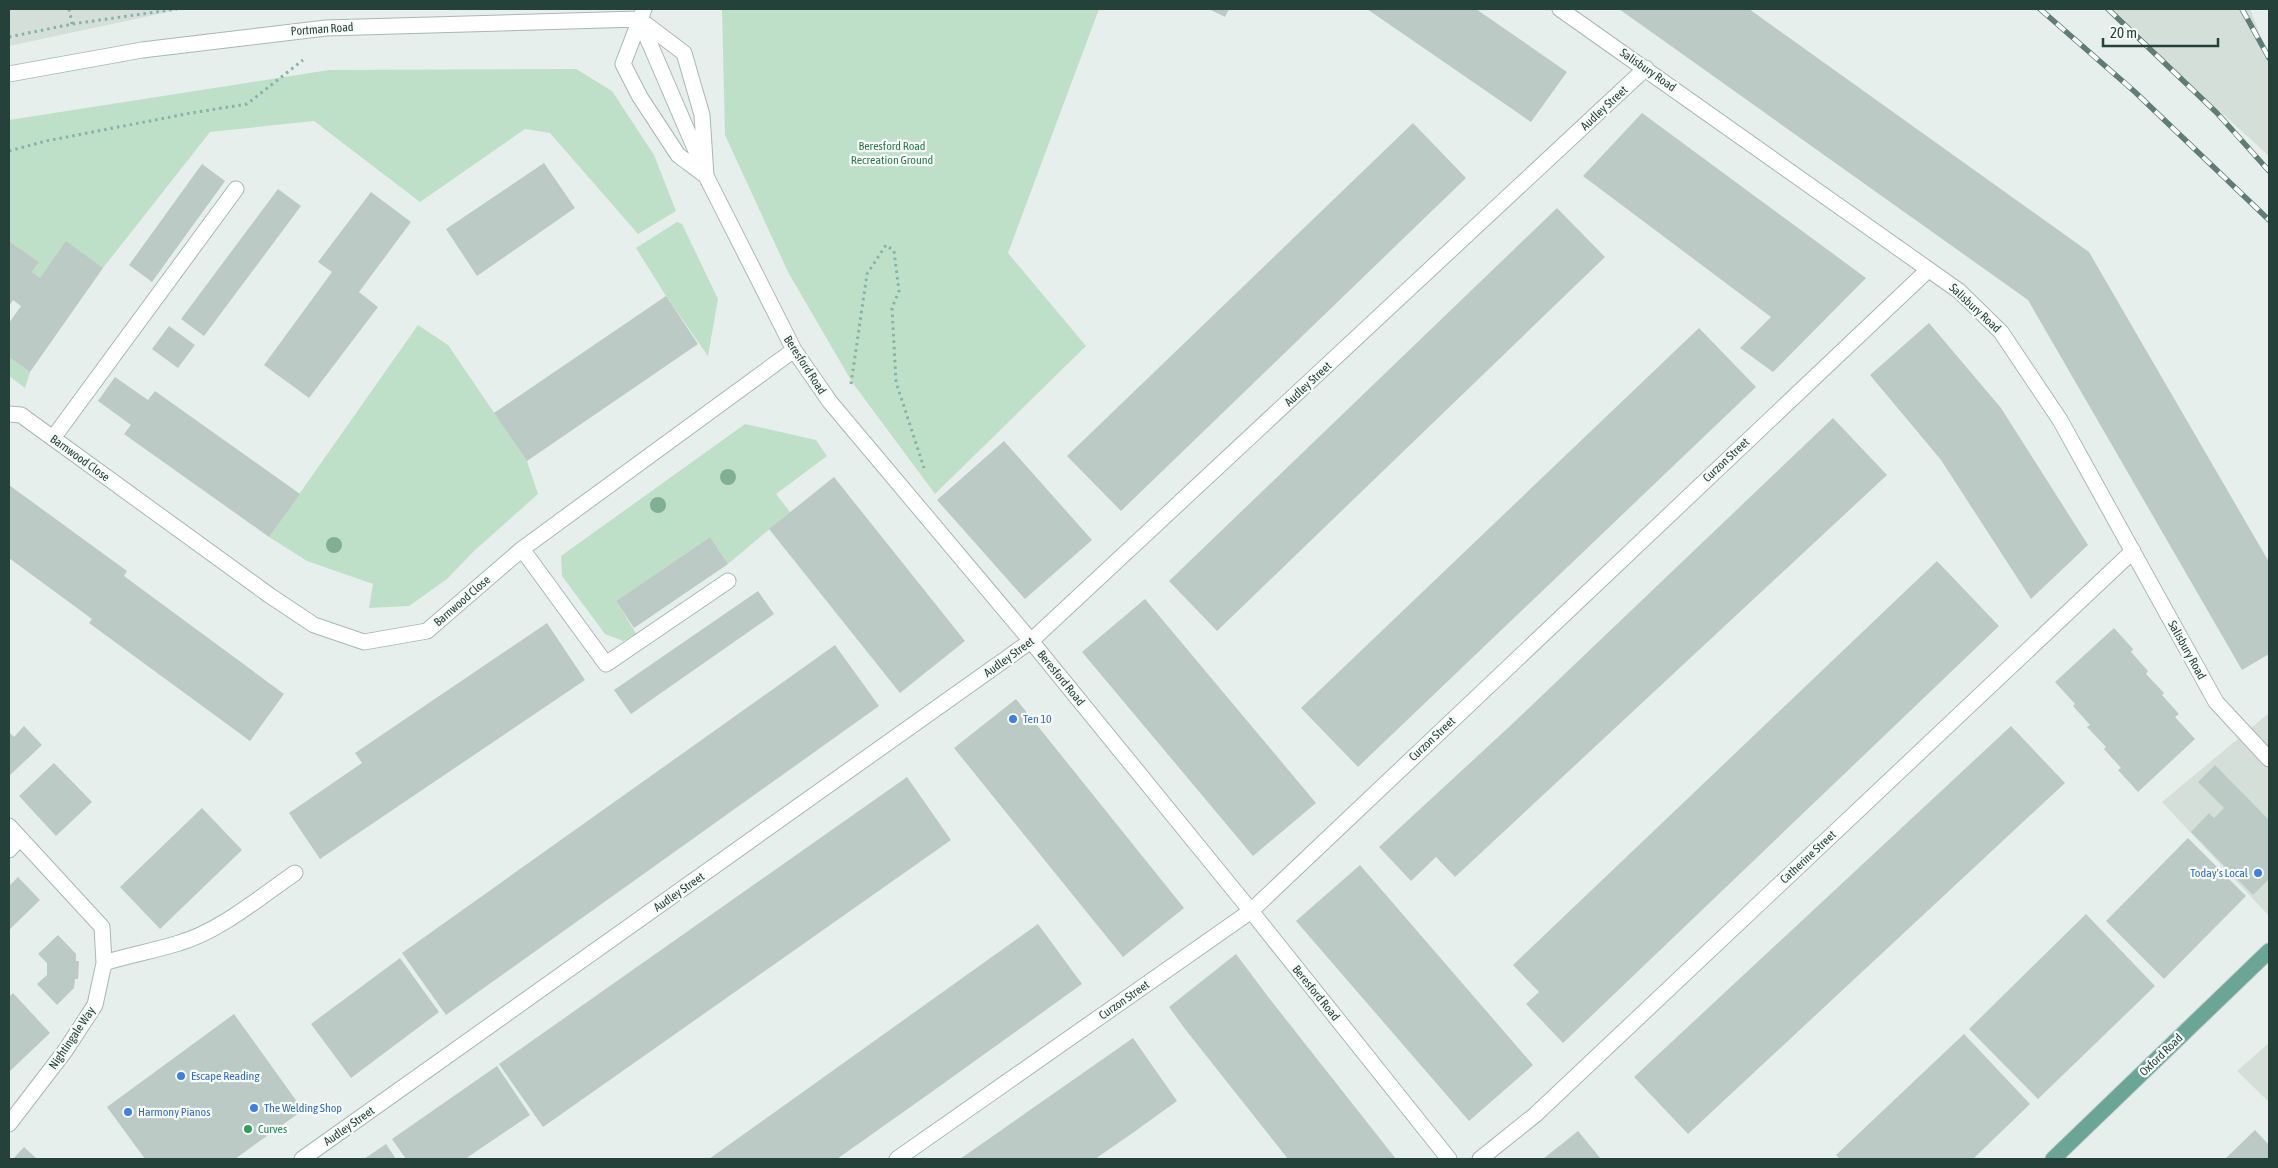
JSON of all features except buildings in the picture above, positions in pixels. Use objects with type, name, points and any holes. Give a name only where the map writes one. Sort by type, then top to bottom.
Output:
[{"type":"main road","name":"Oxford Road","points":[[2053,1159],[2269,951]]},
{"type":"street","name":"Salisbury Road","points":[[1560,9],[1959,291],[2002,332],[2060,420],[2216,702],[2269,759]]},
{"type":"street","name":"Portman Road","points":[[9,74],[142,50],[326,28],[642,14]]},
{"type":"street","name":"Beresford Road","points":[[706,176],[678,155],[640,97],[623,64],[642,14],[684,53],[702,115],[706,176],[794,350],[830,402],[1032,642],[1251,911],[1449,1159]]},
{"type":"street","points":[[642,14],[706,176]]},
{"type":"street","name":"Audley Street","points":[[302,1159],[1032,642],[1646,68]]},
{"type":"street","points":[[52,438],[236,190]]},
{"type":"street","name":"Curzon Street","points":[[897,1159],[1251,911],[1928,270]]},
{"type":"street","name":"Barnwood Close","points":[[9,414],[21,414],[269,595],[314,625],[364,642],[427,631],[522,549],[794,350]]},
{"type":"street","points":[[522,549],[606,664],[728,581]]},
{"type":"street","name":"Catherine Street","points":[[1480,1159],[1542,1108],[2133,551]]},
{"type":"street","name":"Nightingale Way","points":[[9,826],[102,927],[104,963],[94,1005],[65,1051],[9,1124]]},
{"type":"street","points":[[9,850],[20,838]]},
{"type":"street","points":[[104,963],[189,939],[223,923],[295,873]]},
{"type":"path","points":[[68,9],[72,24]]},
{"type":"path","points":[[9,37],[72,24],[177,9]]},
{"type":"path","points":[[9,151],[46,141],[247,104],[305,58],[326,28]]},
{"type":"path","points":[[830,402],[852,382],[867,274],[886,245],[894,251],[899,291],[892,308],[896,382],[932,489],[915,505]]},
{"type":"shaded area","points":[[9,9],[182,9],[9,46]]},
{"type":"shaded area","points":[[2108,9],[2250,9],[2269,58],[2269,156]]},
{"type":"shaded area","points":[[2269,713],[2269,916],[2162,802]]},
{"type":"shaded area","points":[[2269,1043],[2269,1102],[2237,1071]]},
{"type":"green space","name":"Beresford Road Recreation Ground","points":[[722,9],[1099,9],[1008,253],[1086,346],[935,494],[852,382],[788,272],[725,135]]},
{"type":"green space","points":[[576,69],[612,91],[654,155],[676,211],[638,234],[550,133],[525,129],[420,202],[314,121],[210,132],[103,268],[66,242],[40,278],[32,272],[39,262],[9,241],[9,120],[329,70]]},
{"type":"green space","points":[[677,222],[682,224],[718,299],[708,356],[666,296],[636,248]]},
{"type":"green space","points":[[418,325],[448,345],[527,461],[538,494],[474,551],[447,579],[409,606],[369,608],[373,584],[307,561],[269,537]]},
{"type":"green space","points":[[9,357],[30,372],[25,388],[9,376]]},
{"type":"green space","points":[[745,424],[816,440],[827,456],[776,494],[790,512],[728,564],[710,537],[616,601],[637,635],[623,641],[605,634],[562,576],[561,556]]},
{"type":"railway","points":[[2040,9],[2135,92],[2269,220]]},
{"type":"railway","points":[[2108,9],[2217,113],[2269,171]]},
{"type":"railway","points":[[2242,9],[2269,58]]},
{"type":"place","name":"Ten 10","points":[[1013,719]]},
{"type":"place","name":"Today's Local","points":[[2258,873]]},
{"type":"place","name":"Escape Reading","points":[[181,1076]]},
{"type":"place","name":"The Welding Shop","points":[[254,1108]]},
{"type":"place","name":"Harmony Pianos","points":[[128,1112]]},
{"type":"place","name":"Curves","points":[[248,1129]]}]
